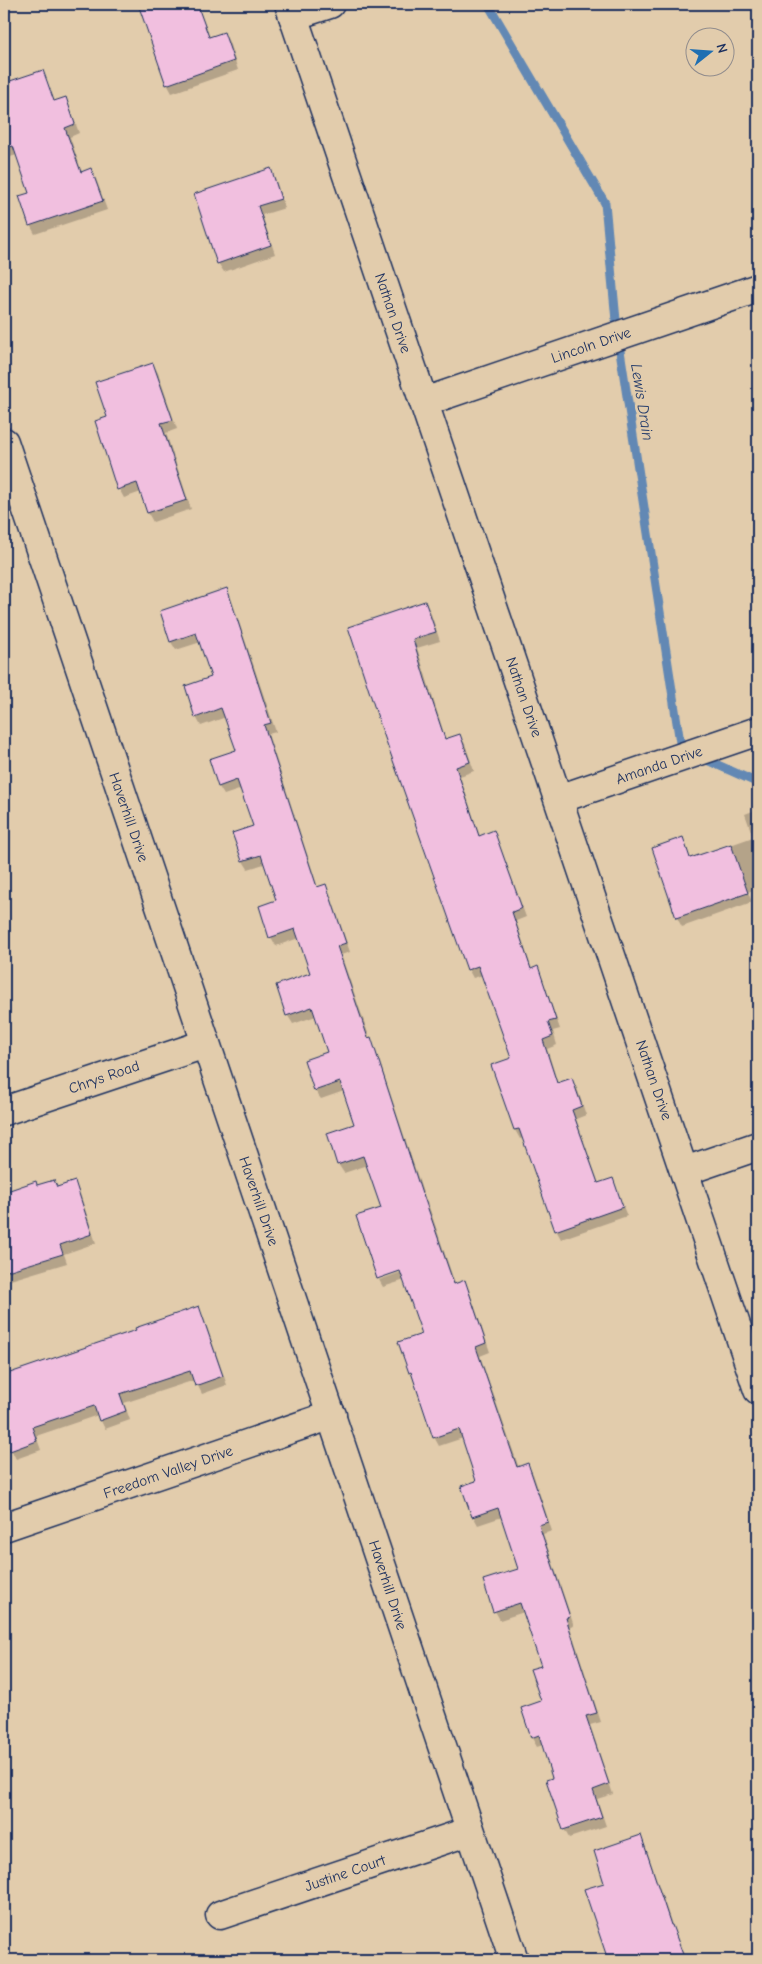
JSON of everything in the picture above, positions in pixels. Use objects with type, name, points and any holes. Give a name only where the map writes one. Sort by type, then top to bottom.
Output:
[{"type":"street","points":[[291,10],[330,4]]},
{"type":"street","name":"Nathan Drive","points":[[291,10],[758,1390]]},
{"type":"street","name":"Lincoln Drive","points":[[424,402],[758,288]]},
{"type":"street","name":"Haverhill Drive","points":[[4,442],[514,1960]]},
{"type":"street","name":"Amanda Drive","points":[[559,799],[758,731]]},
{"type":"street","name":"Chrys Road","points":[[4,1111],[205,1044]]},
{"type":"street","points":[[685,1171],[758,1146]]},
{"type":"street","name":"Freedom Valley Drive","points":[[4,1527],[332,1415]]},
{"type":"street","name":"Justine Court","points":[[220,1915],[470,1831]]},
{"type":"building","points":[[138,4],[197,4],[209,37],[224,32],[234,61],[166,85]]},
{"type":"building","points":[[43,70],[54,101],[66,97],[75,124],[65,128],[81,172],[91,168],[103,201],[29,226],[19,196],[29,193],[13,146],[4,149],[4,83]]},
{"type":"building","points":[[271,168],[281,199],[258,206],[271,245],[217,264],[194,194]]},
{"type":"building","points":[[153,363],[173,420],[161,423],[187,500],[147,513],[137,483],[117,490],[95,421],[107,417],[95,382]]},
{"type":"building","points":[[227,588],[271,723],[264,725],[317,887],[326,884],[346,943],[337,946],[368,1038],[371,1037],[422,1194],[454,1284],[465,1280],[486,1343],[476,1347],[517,1467],[528,1463],[548,1522],[539,1525],[570,1617],[566,1618],[597,1713],[586,1716],[609,1784],[593,1790],[602,1817],[563,1830],[546,1780],[552,1778],[539,1735],[531,1738],[521,1708],[541,1701],[530,1669],[541,1666],[520,1603],[493,1612],[483,1580],[518,1569],[498,1508],[472,1517],[461,1486],[476,1481],[459,1429],[433,1438],[411,1372],[409,1373],[398,1342],[422,1334],[400,1271],[377,1279],[356,1216],[381,1208],[363,1156],[337,1165],[327,1133],[354,1124],[340,1082],[314,1091],[304,1060],[327,1052],[312,1007],[286,1016],[276,985],[310,973],[295,929],[269,938],[259,906],[276,900],[261,855],[242,861],[232,833],[253,826],[237,780],[218,787],[209,759],[236,750],[221,708],[195,718],[185,686],[211,677],[196,633],[170,642],[160,611]]},
{"type":"building","points":[[425,601],[436,632],[413,639],[445,739],[460,734],[470,762],[456,767],[479,836],[494,830],[522,908],[512,912],[531,969],[538,966],[556,1020],[548,1022],[553,1036],[543,1040],[557,1083],[572,1078],[582,1106],[572,1110],[598,1183],[613,1178],[623,1207],[555,1231],[519,1129],[514,1130],[491,1065],[511,1058],[478,966],[467,970],[379,721],[348,627]]},
{"type":"building","points":[[683,837],[690,858],[731,844],[748,893],[676,918],[652,848]]},
{"type":"building","points":[[54,1180],[57,1187],[75,1181],[92,1234],[60,1245],[63,1254],[4,1272],[4,1192],[36,1181],[37,1185]]},
{"type":"building","points":[[199,1306],[223,1376],[195,1386],[190,1371],[120,1394],[126,1411],[99,1421],[94,1406],[32,1427],[37,1441],[10,1451],[4,1432],[4,1375],[136,1330],[135,1328]]},
{"type":"building","points":[[641,1835],[671,1925],[685,1960],[608,1960],[584,1889],[604,1883],[594,1851]]},
{"type":"waterway","name":"Lewis Drain","points":[[488,4],[605,203],[617,331],[681,749],[686,751]]},
{"type":"waterway","name":"Lewis Drain","points":[[700,757],[758,783]]}]
